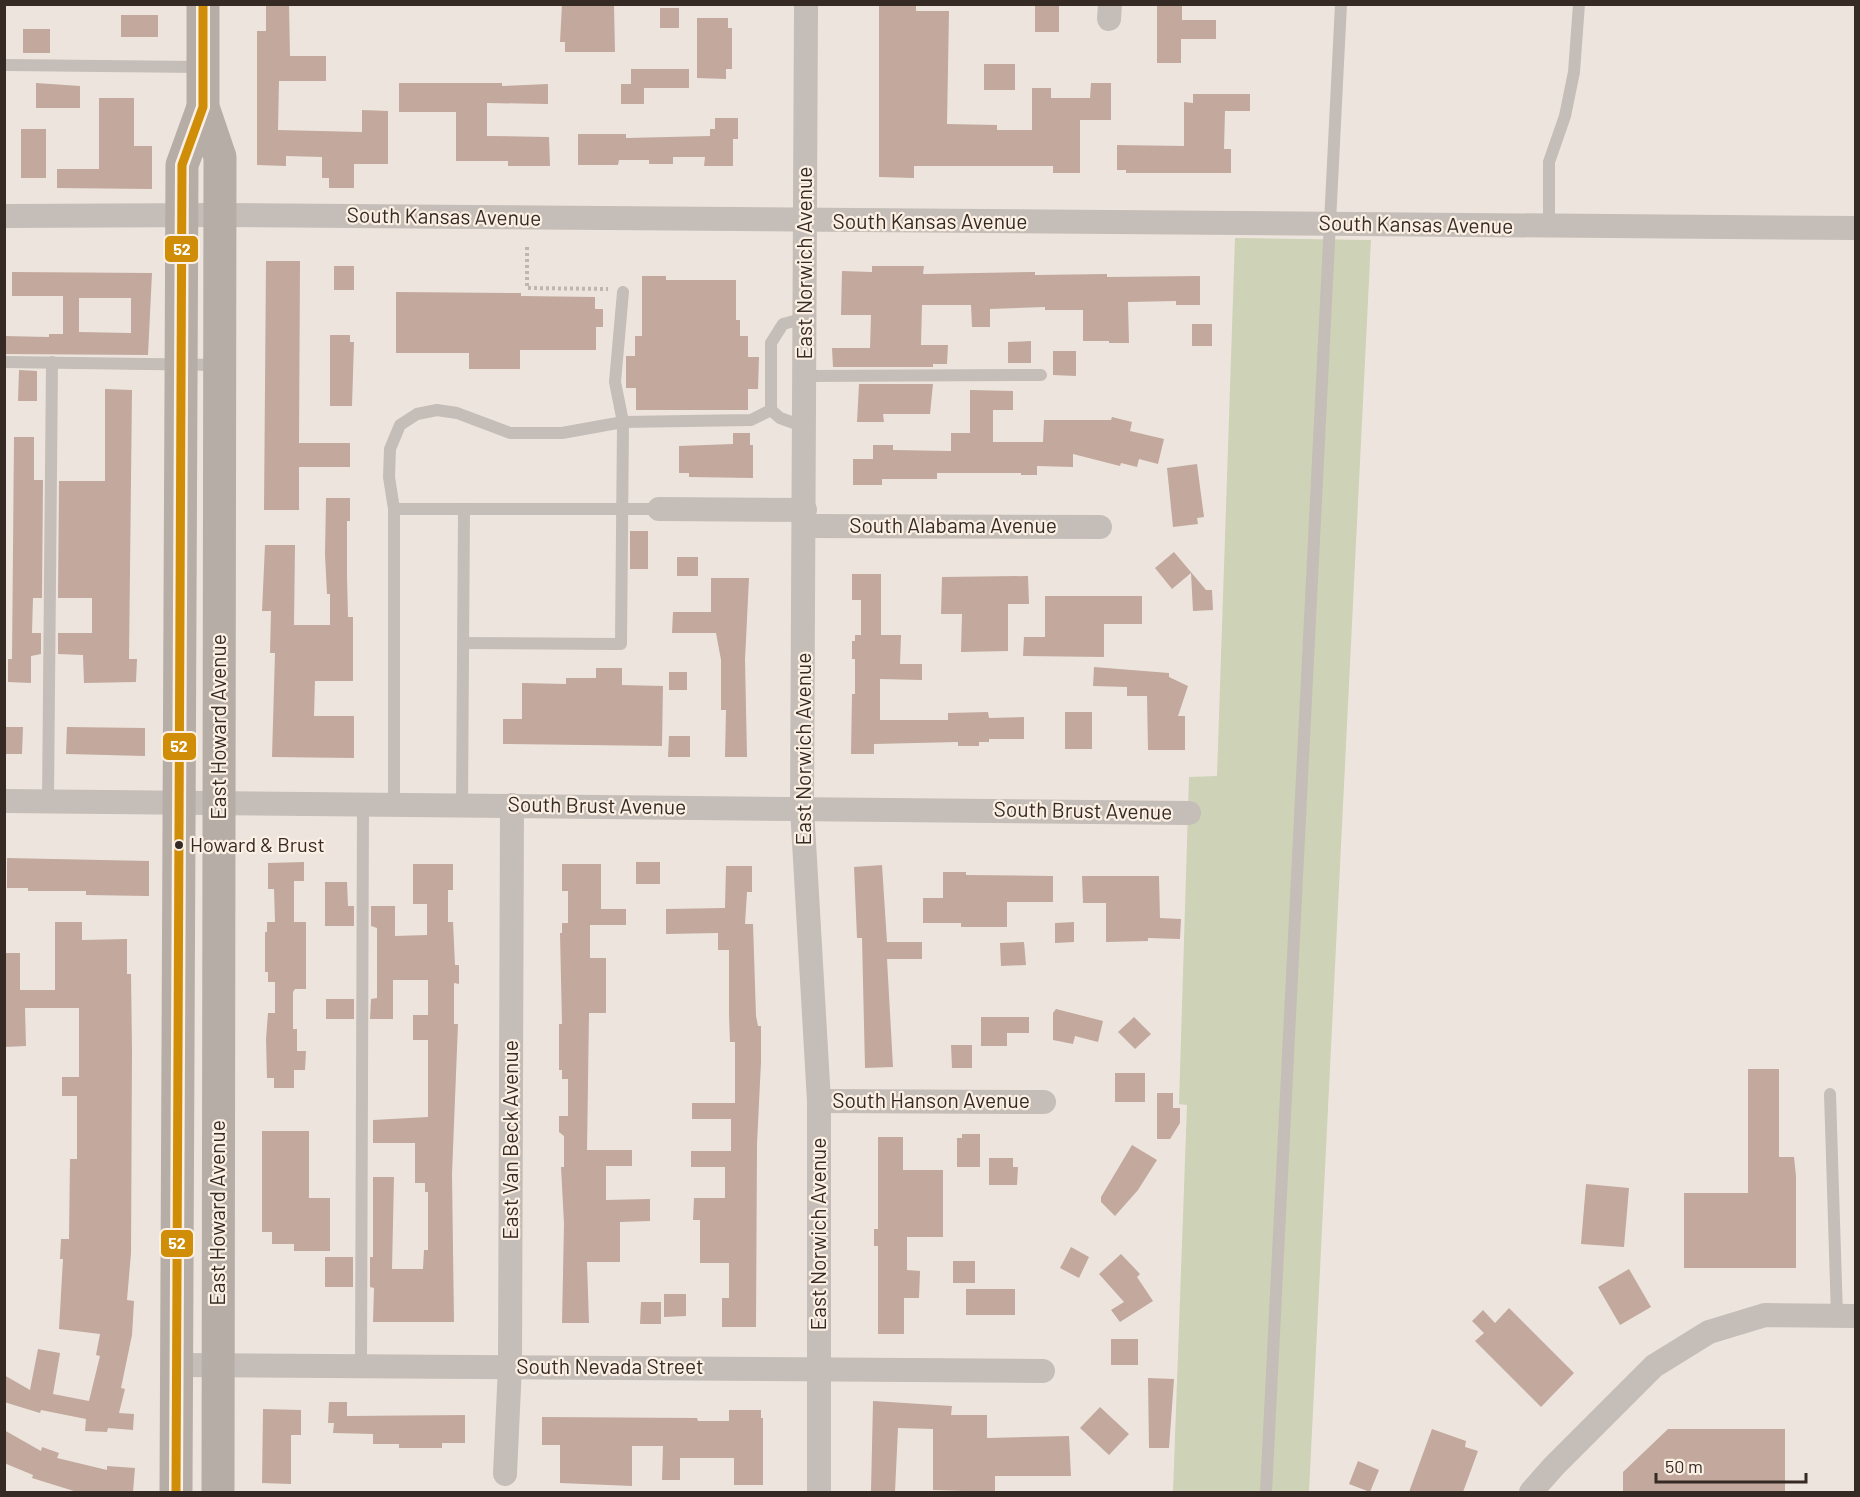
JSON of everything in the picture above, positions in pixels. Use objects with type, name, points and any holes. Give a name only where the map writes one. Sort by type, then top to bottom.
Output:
[{"type":"main road","name":"East Howard Avenue","points":[[203,4],[203,107],[220,157],[218,1492]]},
{"type":"main road","name":"East Howard Avenue","points":[[176,1492],[181,215],[182,165],[203,107]]},
{"type":"main road","points":[[178,1092],[219,1093]]},
{"type":"street","name":"East Norwich Avenue","points":[[806,4],[802,808],[819,1101],[819,1492]]},
{"type":"street","name":"South Kansas Avenue","points":[[4,216],[220,215],[1856,228]]},
{"type":"street","name":"South Alabama Avenue","points":[[659,509],[805,518],[1100,527]]},
{"type":"street","name":"South Brust Avenue","points":[[4,801],[1189,813]]},
{"type":"street","name":"East Van Beck Avenue","points":[[505,1474],[510,1366],[512,805]]},
{"type":"street","name":"South Hanson Avenue","points":[[819,1101],[1044,1102]]},
{"type":"street","points":[[1531,1492],[1654,1366],[1709,1332],[1765,1315],[1846,1316]]},
{"type":"street","name":"South Nevada Street","points":[[176,1365],[1043,1371]]},
{"type":"lane","points":[[1266,1492],[1341,4]]},
{"type":"lane","points":[[1549,227],[1549,162],[1565,116],[1574,72],[1578,4]]},
{"type":"lane","points":[[4,66],[203,67]]},
{"type":"lane","points":[[463,643],[621,645],[622,422],[615,382],[623,292]]},
{"type":"lane","points":[[805,318],[783,324],[771,343],[771,410],[780,418],[805,427]]},
{"type":"lane","points":[[4,362],[219,365]]},
{"type":"lane","points":[[48,800],[52,362]]},
{"type":"lane","points":[[805,375],[1041,375]]},
{"type":"lane","points":[[394,805],[394,508],[389,477],[390,449],[400,425],[417,414],[437,410],[457,413],[510,433],[562,433],[622,422],[750,420],[771,410]]},
{"type":"lane","points":[[394,508],[659,509]]},
{"type":"lane","points":[[462,805],[464,508]]},
{"type":"lane","points":[[361,1365],[363,804]]},
{"type":"lane","points":[[1830,1094],[1846,1316]]},
{"type":"path","points":[[527,247],[527,288],[611,289],[623,292]]},
{"type":"green space","points":[[1235,238],[1371,240],[1309,1492],[1173,1492],[1187,1105],[1179,1104],[1189,777],[1217,776]]},
{"type":"building","points":[[266,4],[289,4],[290,56],[326,56],[326,81],[279,81],[278,130],[362,132],[362,110],[388,111],[388,164],[354,164],[354,188],[329,188],[329,178],[322,178],[322,157],[286,156],[286,166],[257,165],[257,31],[266,31]]},
{"type":"building","points":[[562,4],[614,4],[615,52],[565,52],[565,42],[560,42]]},
{"type":"building","points":[[879,4],[916,4],[916,11],[949,11],[947,124],[997,125],[997,130],[1032,130],[1032,88],[1051,88],[1051,98],[1090,98],[1091,83],[1111,83],[1111,120],[1080,120],[1080,173],[1053,173],[1053,166],[914,166],[914,178],[879,177]]},
{"type":"building","points":[[1035,4],[1059,4],[1059,32],[1035,32]]},
{"type":"building","points":[[1157,4],[1182,4],[1182,20],[1216,20],[1216,39],[1181,39],[1181,63],[1157,63]]},
{"type":"building","points":[[660,8],[679,8],[679,28],[660,28]]},
{"type":"building","points":[[121,15],[158,15],[158,37],[121,37]]},
{"type":"building","points":[[697,18],[728,18],[728,28],[732,28],[732,69],[726,69],[726,79],[697,78]]},
{"type":"building","points":[[23,29],[50,29],[50,53],[23,53]]},
{"type":"building","points":[[984,64],[1015,64],[1015,90],[984,90]]},
{"type":"building","points":[[631,69],[689,69],[689,88],[644,88],[644,104],[621,104],[621,84],[631,84]]},
{"type":"building","points":[[36,83],[80,86],[80,108],[36,108]]},
{"type":"building","points":[[399,83],[502,83],[502,86],[548,84],[548,104],[487,103],[487,136],[549,137],[550,166],[508,166],[508,161],[456,161],[456,112],[399,112]]},
{"type":"building","points":[[1193,94],[1250,94],[1250,111],[1225,111],[1224,149],[1231,149],[1231,173],[1126,173],[1126,170],[1117,170],[1117,145],[1184,146],[1184,102],[1193,103]]},
{"type":"building","points":[[99,98],[134,98],[134,146],[152,146],[152,189],[57,188],[57,169],[99,169]]},
{"type":"building","points":[[715,118],[738,118],[738,139],[733,139],[733,166],[704,166],[705,157],[673,157],[673,164],[649,164],[649,160],[619,160],[618,165],[578,165],[578,134],[626,134],[626,138],[710,136],[710,129],[715,129]]},
{"type":"building","points":[[21,129],[46,129],[46,178],[21,178]]},
{"type":"building","points":[[266,261],[300,261],[299,443],[350,443],[350,467],[299,467],[299,510],[264,510]]},
{"type":"building","points":[[334,266],[354,266],[354,290],[334,290]]},
{"type":"building","points":[[872,266],[924,266],[923,274],[1035,272],[1035,275],[1107,274],[1107,277],[1200,276],[1200,305],[1176,305],[1176,301],[1128,302],[1129,343],[1109,343],[1109,341],[1083,341],[1083,310],[1045,310],[1045,307],[990,309],[990,327],[972,327],[971,305],[922,305],[921,345],[948,345],[947,364],[933,364],[933,367],[833,367],[832,348],[870,348],[871,315],[841,315],[842,271],[872,272]]},
{"type":"building","points":[[12,272],[152,273],[148,355],[4,354],[4,336],[49,337],[49,334],[63,334],[63,296],[12,296]],"holes":[[[79,298],[131,298],[131,333],[79,332]]]},
{"type":"building","points":[[642,276],[666,276],[666,280],[736,280],[736,320],[740,320],[740,336],[748,336],[748,357],[759,357],[758,389],[748,389],[748,410],[636,410],[636,388],[626,388],[626,356],[635,356],[635,336],[642,336]]},
{"type":"building","points":[[396,292],[521,293],[521,296],[595,297],[595,309],[603,309],[603,327],[596,327],[596,350],[520,350],[520,369],[469,369],[469,353],[396,353]]},
{"type":"building","points":[[1192,324],[1212,324],[1212,346],[1192,346]]},
{"type":"building","points":[[330,335],[350,335],[350,342],[354,342],[352,406],[330,406]]},
{"type":"building","points":[[1031,341],[1031,363],[1008,363],[1008,342]]},
{"type":"building","points":[[1053,351],[1076,351],[1076,376],[1053,375]]},
{"type":"building","points":[[19,370],[37,371],[37,401],[18,401]]},
{"type":"building","points":[[859,384],[933,384],[930,414],[883,414],[884,422],[857,422]]},
{"type":"building","points":[[105,389],[132,390],[129,659],[137,659],[136,682],[84,683],[83,655],[58,654],[58,633],[92,633],[92,598],[58,598],[59,481],[105,481]]},
{"type":"building","points":[[970,390],[1013,391],[1013,410],[993,410],[993,442],[1043,442],[1044,420],[1111,420],[1112,417],[1132,422],[1130,431],[1164,439],[1158,464],[1139,459],[1137,467],[1121,463],[1120,466],[1073,454],[1073,467],[1037,466],[1037,475],[937,473],[937,479],[882,479],[882,485],[853,485],[853,459],[873,459],[873,445],[893,445],[893,450],[951,451],[951,433],[970,433]]},
{"type":"building","points":[[733,433],[750,433],[750,445],[753,445],[753,478],[689,477],[689,473],[679,473],[679,446],[733,444]]},
{"type":"building","points":[[14,437],[34,437],[34,480],[43,480],[42,598],[33,598],[32,633],[41,633],[41,654],[31,656],[31,683],[8,682],[8,659],[12,659]]},
{"type":"building","points":[[1197,464],[1204,517],[1197,518],[1198,524],[1173,527],[1167,468]]},
{"type":"building","points":[[326,498],[350,498],[350,521],[347,521],[347,576],[348,617],[353,617],[353,681],[315,681],[314,716],[354,716],[354,758],[272,757],[275,653],[270,653],[271,611],[262,611],[265,545],[295,545],[294,625],[330,625],[330,594],[327,594],[325,555]]},
{"type":"building","points":[[630,531],[648,531],[648,569],[630,569]]},
{"type":"building","points":[[1174,552],[1206,590],[1212,590],[1213,610],[1193,611],[1191,573],[1172,589],[1155,568]]},
{"type":"building","points":[[677,557],[698,557],[698,576],[677,576]]},
{"type":"building","points":[[852,574],[881,574],[881,635],[901,635],[900,664],[922,664],[922,680],[880,679],[880,720],[948,720],[948,713],[988,712],[989,718],[1024,717],[1024,739],[989,739],[989,742],[979,742],[979,746],[958,746],[958,742],[874,744],[874,754],[851,754],[852,694],[855,694],[855,659],[852,659],[852,641],[855,641],[855,635],[861,635],[861,600],[852,600]]},
{"type":"building","points":[[1028,576],[1029,604],[1008,604],[1008,651],[961,652],[962,614],[941,614],[942,577]]},
{"type":"building","points":[[711,578],[749,578],[745,660],[747,757],[725,757],[726,710],[721,710],[721,660],[716,633],[672,633],[673,612],[711,612]]},
{"type":"building","points":[[1045,596],[1142,596],[1142,624],[1104,624],[1104,657],[1023,656],[1024,637],[1045,637]]},
{"type":"building","points":[[1094,667],[1169,673],[1169,677],[1188,686],[1178,716],[1185,716],[1185,750],[1148,750],[1147,696],[1127,696],[1127,687],[1093,686]]},
{"type":"building","points":[[596,668],[622,668],[622,685],[663,686],[662,746],[503,744],[503,719],[522,719],[522,683],[566,684],[566,678],[596,678]]},
{"type":"building","points":[[669,672],[687,672],[687,690],[669,690]]},
{"type":"building","points":[[1065,712],[1092,712],[1092,749],[1065,749]]},
{"type":"building","points":[[4,727],[23,727],[22,754],[4,754]]},
{"type":"building","points":[[67,727],[145,728],[145,756],[66,754]]},
{"type":"building","points":[[669,736],[690,736],[690,757],[668,757]]},
{"type":"building","points":[[7,858],[149,861],[149,896],[86,895],[86,891],[28,891],[28,888],[7,888]]},
{"type":"building","points":[[304,862],[304,881],[294,881],[294,922],[306,922],[306,989],[295,989],[293,992],[293,1029],[297,1029],[297,1051],[306,1051],[305,1070],[294,1070],[294,1088],[274,1088],[274,1078],[267,1078],[268,1013],[275,1013],[275,982],[268,982],[268,972],[265,972],[267,922],[275,922],[274,889],[268,889],[268,863]]},
{"type":"building","points":[[636,862],[660,862],[660,884],[636,884]]},
{"type":"building","points":[[413,864],[453,864],[453,890],[448,890],[448,922],[453,922],[455,965],[459,965],[459,984],[454,983],[454,1024],[458,1024],[452,1174],[454,1322],[373,1322],[374,1288],[370,1287],[370,1257],[373,1257],[373,1177],[394,1177],[392,1269],[423,1269],[424,1250],[428,1250],[428,1192],[425,1192],[425,1183],[415,1183],[415,1143],[373,1143],[373,1120],[428,1117],[428,1040],[413,1040],[413,1015],[428,1015],[428,980],[393,980],[393,1019],[370,1019],[371,999],[377,998],[377,928],[371,926],[371,906],[395,906],[395,936],[427,935],[427,904],[413,904]]},
{"type":"building","points":[[562,864],[601,864],[601,909],[626,909],[626,925],[590,925],[590,958],[606,958],[606,1013],[589,1013],[587,1150],[632,1150],[632,1166],[606,1166],[606,1200],[650,1199],[650,1221],[620,1222],[620,1262],[587,1262],[589,1323],[562,1323],[564,1224],[561,1167],[564,1167],[564,1136],[559,1132],[559,1116],[568,1116],[568,1079],[562,1079],[562,1070],[559,1070],[559,1024],[562,1024],[560,933],[562,933],[562,923],[568,923],[568,891],[562,891]]},
{"type":"building","points":[[882,865],[887,942],[922,942],[922,959],[887,959],[893,1067],[865,1068],[862,938],[857,938],[854,867]]},
{"type":"building","points":[[726,866],[752,866],[752,892],[747,892],[745,924],[753,924],[756,1016],[758,1026],[761,1026],[757,1144],[756,1327],[722,1327],[722,1298],[729,1298],[729,1263],[700,1263],[700,1220],[693,1220],[694,1198],[725,1198],[725,1167],[691,1167],[691,1151],[731,1151],[731,1119],[692,1119],[692,1103],[735,1103],[735,1042],[730,1042],[729,950],[718,950],[718,933],[666,934],[666,909],[725,908]]},
{"type":"building","points":[[943,872],[966,872],[966,875],[1053,876],[1053,902],[1007,902],[1007,927],[961,927],[961,923],[923,923],[923,898],[943,898]]},
{"type":"building","points":[[1082,876],[1159,876],[1160,918],[1181,919],[1180,939],[1148,938],[1148,941],[1106,942],[1106,903],[1083,903]]},
{"type":"building","points":[[325,882],[347,882],[348,906],[354,906],[354,926],[325,926]]},
{"type":"building","points":[[55,922],[82,922],[82,940],[127,939],[127,974],[131,974],[132,1050],[131,1253],[127,1300],[134,1301],[132,1335],[121,1388],[125,1389],[119,1413],[134,1414],[133,1430],[108,1428],[107,1432],[85,1431],[86,1419],[41,1410],[40,1413],[4,1402],[4,1375],[30,1390],[38,1349],[60,1353],[53,1394],[89,1401],[100,1356],[96,1355],[100,1334],[59,1329],[63,1259],[60,1259],[61,1239],[69,1239],[70,1159],[77,1159],[77,1096],[62,1096],[62,1077],[79,1077],[79,1008],[25,1008],[26,1046],[5,1047],[5,953],[20,953],[20,990],[55,990]]},
{"type":"building","points":[[1074,922],[1074,942],[1055,943],[1055,923]]},
{"type":"building","points":[[1024,942],[1026,965],[1001,966],[1000,943]]},
{"type":"building","points":[[326,999],[354,999],[354,1019],[326,1019]]},
{"type":"building","points":[[1056,1009],[1103,1021],[1098,1042],[1075,1036],[1073,1044],[1053,1040],[1053,1013]]},
{"type":"building","points":[[981,1017],[1029,1017],[1029,1033],[1007,1033],[1007,1046],[981,1046]]},
{"type":"building","points":[[1134,1017],[1151,1034],[1135,1049],[1118,1032]]},
{"type":"building","points":[[951,1045],[972,1045],[972,1068],[952,1068]]},
{"type":"building","points":[[1748,1069],[1779,1069],[1779,1157],[1794,1157],[1796,1176],[1796,1268],[1684,1268],[1684,1193],[1748,1193]]},
{"type":"building","points":[[1115,1073],[1145,1073],[1145,1102],[1115,1102]]},
{"type":"building","points":[[1157,1093],[1173,1093],[1173,1108],[1180,1108],[1180,1123],[1170,1139],[1157,1139]]},
{"type":"building","points":[[262,1131],[309,1131],[309,1198],[330,1198],[330,1251],[294,1251],[294,1244],[272,1244],[272,1232],[262,1232]]},
{"type":"building","points":[[962,1134],[980,1134],[980,1167],[957,1167],[957,1138],[962,1138]]},
{"type":"building","points":[[878,1137],[903,1137],[903,1170],[943,1170],[943,1237],[907,1237],[907,1270],[920,1271],[919,1298],[904,1298],[904,1334],[878,1334],[878,1246],[874,1246],[874,1229],[878,1229]]},
{"type":"building","points":[[1132,1145],[1157,1160],[1138,1190],[1115,1216],[1101,1202],[1101,1197]]},
{"type":"building","points":[[989,1158],[1013,1158],[1013,1167],[1018,1167],[1017,1185],[989,1185]]},
{"type":"building","points":[[1586,1184],[1629,1188],[1624,1247],[1581,1244]]},
{"type":"building","points":[[1071,1247],[1089,1257],[1079,1278],[1060,1268]]},
{"type":"building","points":[[1121,1254],[1140,1274],[1137,1277],[1153,1301],[1120,1322],[1111,1310],[1124,1302],[1099,1274]]},
{"type":"building","points":[[325,1257],[353,1257],[353,1287],[325,1287]]},
{"type":"building","points":[[953,1261],[975,1261],[975,1283],[953,1283]]},
{"type":"building","points":[[1629,1269],[1651,1307],[1620,1325],[1598,1287]]},
{"type":"building","points":[[966,1289],[1015,1289],[1015,1315],[966,1315]]},
{"type":"building","points":[[664,1294],[686,1294],[686,1316],[664,1317]]},
{"type":"building","points":[[641,1302],[661,1302],[661,1324],[640,1324]]},
{"type":"building","points":[[1509,1308],[1574,1373],[1541,1407],[1475,1341],[1484,1333],[1472,1321],[1483,1310],[1495,1323]]},
{"type":"building","points":[[1111,1339],[1138,1339],[1138,1365],[1111,1365]]},
{"type":"building","points":[[1148,1378],[1174,1379],[1169,1448],[1149,1448]]},
{"type":"building","points":[[873,1401],[952,1406],[951,1415],[987,1415],[987,1438],[1069,1436],[1071,1476],[995,1476],[995,1492],[933,1490],[933,1429],[898,1428],[895,1492],[871,1492]]},
{"type":"building","points":[[329,1402],[347,1402],[347,1416],[465,1415],[465,1443],[442,1443],[442,1448],[399,1448],[399,1444],[373,1444],[373,1434],[333,1433],[334,1423],[328,1423]]},
{"type":"building","points":[[1100,1407],[1129,1434],[1109,1455],[1080,1428]]},
{"type":"building","points":[[263,1409],[301,1410],[301,1435],[291,1435],[291,1484],[262,1483]]},
{"type":"building","points":[[729,1410],[761,1410],[763,1485],[734,1485],[734,1458],[680,1458],[680,1480],[662,1480],[663,1446],[632,1446],[632,1486],[560,1483],[560,1445],[542,1445],[542,1417],[697,1418],[698,1421],[729,1421]]},
{"type":"building","points":[[1432,1429],[1466,1441],[1465,1447],[1478,1451],[1463,1492],[1409,1492]]},
{"type":"building","points":[[1668,1429],[1785,1429],[1785,1492],[1623,1492],[1623,1472]]},
{"type":"building","points":[[4,1430],[41,1451],[42,1447],[59,1453],[57,1458],[107,1470],[107,1466],[135,1468],[133,1492],[77,1492],[32,1478],[33,1475],[4,1463]]},
{"type":"building","points":[[1358,1461],[1379,1470],[1370,1492],[1349,1484]]},
{"type":"transit line","name":"52","points":[[176,1492],[182,165],[203,107],[203,4]]},
{"type":"place","name":"Howard & Brust","points":[[179,845]]}]
